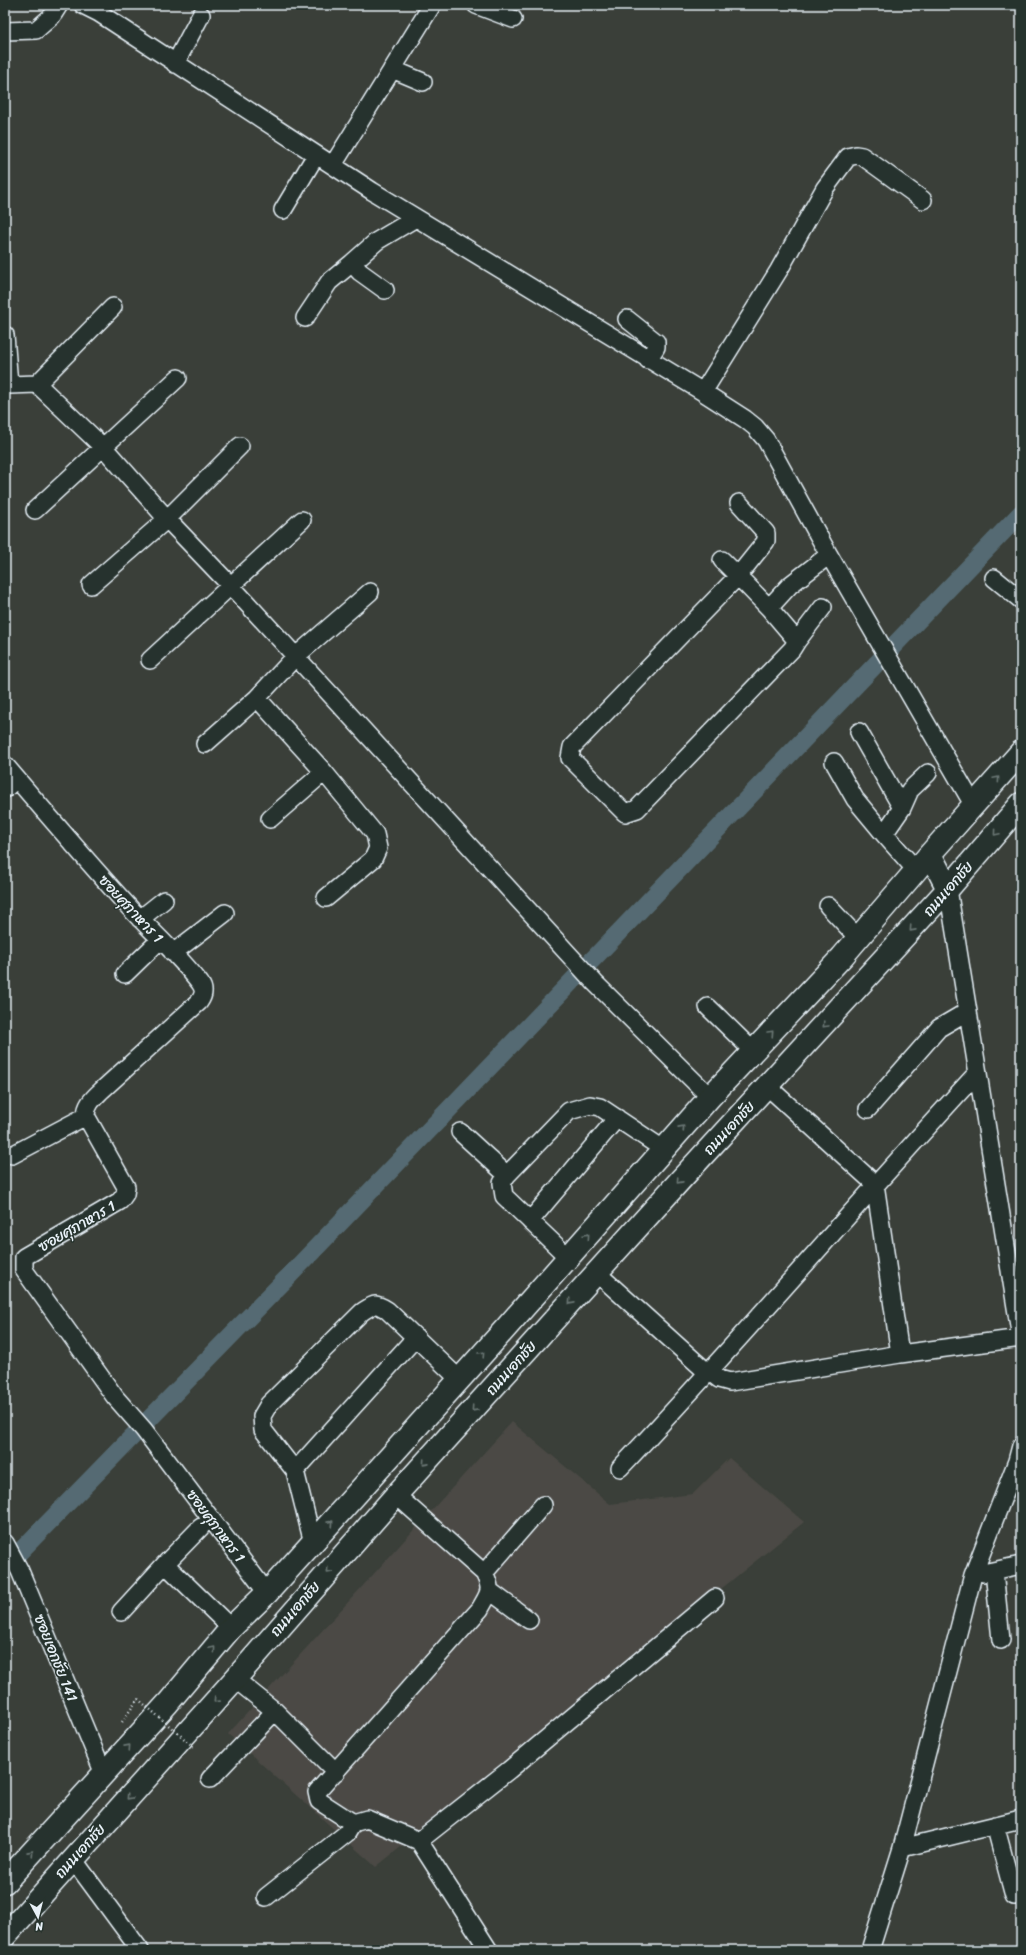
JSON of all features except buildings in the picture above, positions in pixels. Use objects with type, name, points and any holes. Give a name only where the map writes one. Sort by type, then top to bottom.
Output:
[{"type":"main road","name":"ถนนเอกชัย","points":[[5,1882],[168,1703],[231,1628],[267,1593],[313,1543],[710,1097],[842,957],[923,862],[1021,752]]},
{"type":"main road","name":"ถนนเอกชัย","points":[[5,1936],[235,1679],[396,1495],[948,889],[1021,804]]},
{"type":"main road","points":[[923,862],[948,889]]},
{"type":"street","points":[[5,31],[36,30],[52,16],[58,5]]},
{"type":"street","points":[[83,5],[99,13],[175,64],[416,218],[703,392],[755,427],[766,440],[829,555],[974,806]]},
{"type":"street","points":[[333,165],[432,5]]},
{"type":"street","points":[[476,5],[513,18]]},
{"type":"street","points":[[175,64],[201,15]]},
{"type":"street","points":[[392,69],[423,82]]},
{"type":"street","points":[[283,210],[316,155]]},
{"type":"street","points":[[703,392],[779,270],[825,188],[848,157],[856,155],[862,156],[923,200]]},
{"type":"street","points":[[305,318],[329,282],[377,241],[416,218]]},
{"type":"street","points":[[352,263],[360,272],[385,290]]},
{"type":"street","points":[[5,335],[7,385],[37,384],[112,307]]},
{"type":"street","points":[[627,319],[656,342],[656,347],[648,360]]},
{"type":"street","points":[[35,510],[104,448],[178,378]]},
{"type":"street","points":[[37,384],[104,448],[167,519],[232,587],[596,983],[710,1097]]},
{"type":"street","points":[[91,585],[167,519],[240,446]]},
{"type":"street","points":[[739,503],[767,536],[766,541],[738,576],[572,747],[570,758],[618,808],[625,813],[633,811],[788,655],[823,607]]},
{"type":"street","points":[[150,660],[232,587],[302,520]]},
{"type":"street","points":[[769,608],[790,585],[829,555]]},
{"type":"street","points":[[722,560],[769,608],[797,641]]},
{"type":"street","points":[[994,578],[1021,600]]},
{"type":"street","points":[[205,744],[257,698],[296,657],[370,592]]},
{"type":"street","points":[[257,698],[324,772],[375,834],[378,848],[372,860],[326,898]]},
{"type":"street","points":[[859,732],[902,808]]},
{"type":"street","points":[[834,762],[855,799],[884,834],[923,862]]},
{"type":"street","name":"ซอยศุภาหาร 1","points":[[5,765],[11,784],[173,953],[200,983],[203,990],[203,996],[89,1103],[86,1116],[126,1187],[125,1194],[120,1201],[24,1257],[24,1270],[115,1397],[144,1430],[267,1593]]},
{"type":"street","points":[[270,819],[324,772]]},
{"type":"street","points":[[884,834],[902,808],[910,790],[928,773]]},
{"type":"street","points":[[597,1273],[709,1373],[719,1379],[730,1382],[900,1354],[1021,1338],[948,889]]},
{"type":"street","points":[[140,919],[164,900]]},
{"type":"street","points":[[828,906],[858,938]]},
{"type":"street","points":[[173,953],[225,913]]},
{"type":"street","points":[[125,974],[160,940]]},
{"type":"street","points":[[708,1007],[754,1051]]},
{"type":"street","points":[[868,1109],[939,1028],[968,1011]]},
{"type":"street","points":[[620,1468],[709,1373],[875,1184],[978,1072]]},
{"type":"street","points":[[767,1086],[875,1184],[900,1354]]},
{"type":"street","points":[[568,1257],[504,1196],[502,1183],[507,1175],[569,1111],[590,1105],[600,1107],[663,1149]]},
{"type":"street","points":[[12,1155],[86,1116]]},
{"type":"street","points":[[530,1221],[617,1118]]},
{"type":"street","points":[[460,1132],[507,1175]]},
{"type":"street","points":[[313,1543],[295,1472],[263,1430],[262,1416],[269,1404],[362,1312],[374,1304],[379,1304],[387,1310],[459,1379]]},
{"type":"street","points":[[295,1472],[416,1337]]},
{"type":"street","points":[[870,1950],[902,1848],[973,1576],[1020,1456]]},
{"type":"street","points":[[354,1824],[317,1800],[317,1792],[480,1609],[490,1590],[490,1585],[484,1573],[396,1495]]},
{"type":"street","points":[[484,1573],[543,1505]]},
{"type":"street","points":[[121,1612],[165,1564],[202,1527]]},
{"type":"street","name":"ซอยเอกชัย 141","points":[[5,1543],[20,1571],[104,1774]]},
{"type":"street","points":[[165,1564],[231,1628]]},
{"type":"street","points":[[973,1576],[1021,1565]]},
{"type":"street","points":[[994,1571],[1001,1640]]},
{"type":"street","points":[[490,1590],[529,1620]]},
{"type":"street","points":[[419,1841],[510,1770],[715,1598]]},
{"type":"street","points":[[235,1679],[275,1712],[336,1772]]},
{"type":"street","points":[[210,1779],[275,1712]]},
{"type":"street","points":[[266,1897],[347,1833],[354,1824],[367,1819],[419,1841],[488,1949]]},
{"type":"street","points":[[902,1848],[1021,1819]]},
{"type":"street","points":[[995,1826],[1014,1896]]},
{"type":"street","points":[[73,1859],[140,1950]]},
{"type":"path","points":[[122,1722],[138,1699],[194,1748]]},
{"type":"shaded area","points":[[512,1422],[610,1504],[693,1494],[729,1458],[804,1522],[376,1867],[228,1734]]},
{"type":"waterway","points":[[5,1567],[288,1277],[1021,513]]}]
